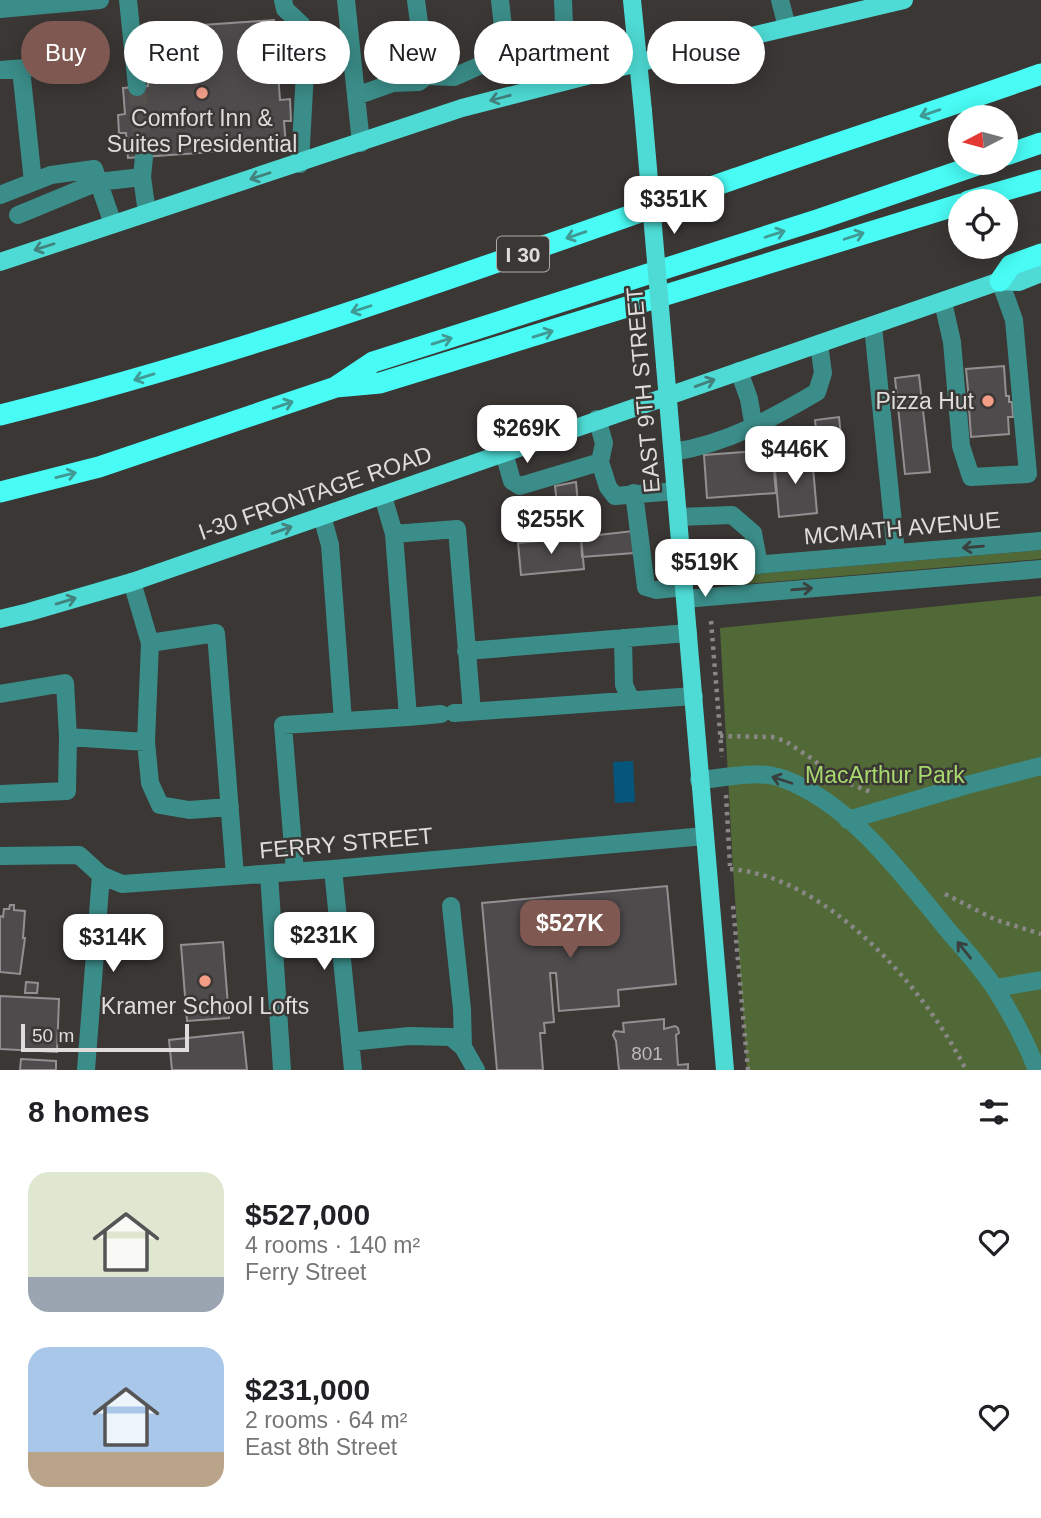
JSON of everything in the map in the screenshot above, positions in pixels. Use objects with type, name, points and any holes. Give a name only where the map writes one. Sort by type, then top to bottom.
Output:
[{"type":"highway","name":"I 30","points":[[0,415],[106,388],[412,293],[1041,74]]},
{"type":"highway","points":[[1018,151],[1041,143]]},
{"type":"highway","name":"I 30","points":[[0,492],[100,467],[335,387],[373,362],[817,220],[948,175]]},
{"type":"highway","points":[[1010,189],[1041,180]]},
{"type":"highway","points":[[335,387],[380,383],[948,208]]},
{"type":"highway","points":[[1000,281],[1011,265],[1041,254]]},
{"type":"main road","name":"EAST 9TH STREET","points":[[632,0],[725,1070]]},
{"type":"main road","points":[[0,262],[462,108],[637,63],[904,0]]},
{"type":"main road","name":"I-30 FRONTAGE ROAD","points":[[0,619],[132,582],[1000,281],[1019,282],[1041,273]]},
{"type":"street","points":[[0,9],[100,0]]},
{"type":"street","points":[[128,0],[137,87]]},
{"type":"street","points":[[283,0],[285,9],[302,25],[305,71],[300,164]]},
{"type":"street","points":[[346,0],[361,143]]},
{"type":"street","points":[[416,0],[419,21]]},
{"type":"street","points":[[500,0],[501,21]]},
{"type":"street","points":[[563,0],[564,21]]},
{"type":"street","points":[[780,0],[787,27]]},
{"type":"street","points":[[0,70],[21,69]]},
{"type":"street","points":[[23,84],[33,182]]},
{"type":"street","points":[[356,96],[390,84]]},
{"type":"street","points":[[144,158],[142,177],[147,213]]},
{"type":"street","points":[[0,195],[51,175],[94,169],[113,224]]},
{"type":"street","points":[[18,215],[98,182],[142,177]]},
{"type":"street","points":[[943,302],[952,342],[961,446],[971,477],[1028,474],[1014,320],[1000,281]]},
{"type":"street","points":[[873,326],[896,554]]},
{"type":"street","points":[[673,452],[697,448],[754,428],[817,391],[823,373],[819,344]]},
{"type":"street","points":[[739,371],[749,399],[754,428]]},
{"type":"street","points":[[597,419],[604,443],[600,462],[608,487],[615,496],[676,491]]},
{"type":"street","points":[[504,453],[512,481],[520,486],[600,462]]},
{"type":"street","points":[[634,493],[646,587],[656,590],[684,586],[1041,569]]},
{"type":"street","points":[[383,496],[394,534],[408,717]]},
{"type":"street","points":[[678,517],[732,514],[753,533],[759,565]]},
{"type":"street","points":[[322,516],[330,545],[343,721]]},
{"type":"street","points":[[394,534],[457,528],[466,651],[456,713]]},
{"type":"street","name":"MCMATH AVENUE","points":[[684,586],[759,565],[1041,541]]},
{"type":"street","points":[[132,582],[150,643],[146,742],[150,783],[160,805],[189,810],[230,807]]},
{"type":"street","points":[[150,643],[216,633],[235,876]]},
{"type":"street","points":[[466,651],[688,633]]},
{"type":"street","points":[[624,638],[624,685],[631,700]]},
{"type":"street","points":[[0,694],[65,682],[68,737],[67,791],[0,794]]},
{"type":"street","points":[[295,872],[283,725],[694,696]]},
{"type":"street","points":[[68,737],[146,742]]},
{"type":"street","points":[[848,820],[1041,766]]},
{"type":"street","points":[[699,780],[761,774],[781,778],[805,789],[848,820],[882,850],[996,988],[1023,1037],[1037,1070]]},
{"type":"street","name":"FERRY STREET","points":[[0,856],[79,855],[101,875],[122,884],[333,869],[705,836]]},
{"type":"street","points":[[333,869],[353,1070]]},
{"type":"street","points":[[269,874],[282,1070]]},
{"type":"street","points":[[86,1070],[101,875]]},
{"type":"street","points":[[451,906],[462,1009],[463,1047]]},
{"type":"street","points":[[996,988],[1041,980]]},
{"type":"street","points":[[351,1042],[409,1036],[451,1037],[463,1047],[476,1070]]},
{"type":"path","points":[[711,621],[722,757]]},
{"type":"path","points":[[720,736],[772,737],[785,741],[800,749],[839,781],[878,793]]},
{"type":"path","points":[[730,793],[725,795],[731,882]]},
{"type":"path","points":[[730,869],[756,872],[785,885],[822,904],[852,925],[907,982],[966,1070]]},
{"type":"path","points":[[937,889],[996,920],[1041,934]]},
{"type":"path","points":[[732,896],[748,1070]]},
{"type":"green space","points":[[1041,550],[1041,559],[746,584],[745,575]]},
{"type":"green space","name":"MacArthur Park","points":[[1041,596],[1041,1070],[747,1070],[720,628]]},
{"type":"water","points":[[633,761],[635,802],[615,803],[613,762]]},
{"type":"building","name":"Comfort Inn & Suites Presidential","points":[[237,23],[237,84],[279,84],[280,100],[290,99],[291,121],[284,121],[286,147],[128,158],[126,133],[119,133],[118,115],[125,114],[123,88],[148,84],[223,84],[223,24]]},
{"type":"building","name":"Pizza Hut","points":[[1004,366],[1006,396],[1009,396],[1009,402],[1012,402],[1013,417],[1008,417],[1009,434],[971,437],[969,408],[966,408],[966,400],[969,400],[966,369]]},
{"type":"building","points":[[919,375],[930,472],[905,474],[895,378]]},
{"type":"building","points":[[839,417],[843,456],[819,458],[815,420]]},
{"type":"building","points":[[772,450],[776,493],[707,498],[704,455]]},
{"type":"building","points":[[812,456],[817,513],[779,517],[774,459]]},
{"type":"building","points":[[576,482],[581,537],[561,539],[555,486]]},
{"type":"building","points":[[633,531],[634,553],[582,557],[581,537]]},
{"type":"building","points":[[581,537],[584,569],[521,575],[518,543]]},
{"type":"building","points":[[667,886],[676,984],[618,990],[619,1006],[559,1011],[556,973],[550,973],[554,1022],[544,1023],[545,1033],[540,1033],[543,1070],[497,1070],[482,903]]},
{"type":"building","points":[[10,905],[14,905],[14,910],[25,911],[25,938],[20,974],[0,972],[0,916],[3,917],[4,909],[9,909]]},
{"type":"building","name":"Kramer School Lofts","points":[[223,942],[229,1018],[187,1021],[181,945]]},
{"type":"building","points":[[26,982],[38,983],[37,993],[25,993]]},
{"type":"building","points":[[0,996],[59,999],[57,1052],[0,1049]]},
{"type":"building","points":[[664,1019],[664,1029],[675,1026],[678,1028],[678,1065],[688,1064],[688,1070],[619,1070],[613,1035],[615,1031],[624,1032],[623,1023]]},
{"type":"building","points":[[243,1032],[247,1070],[172,1070],[169,1040]]},
{"type":"building","points":[[21,1059],[56,1061],[56,1070],[20,1070]]},
{"type":"tunnel","points":[[137,87],[144,157]]},
{"type":"place","name":"Comfort Inn & Suites Presidential","points":[[202,93]]},
{"type":"place","name":"Pizza Hut","points":[[988,401]]},
{"type":"place","name":"Kramer School Lofts","points":[[205,981]]}]
